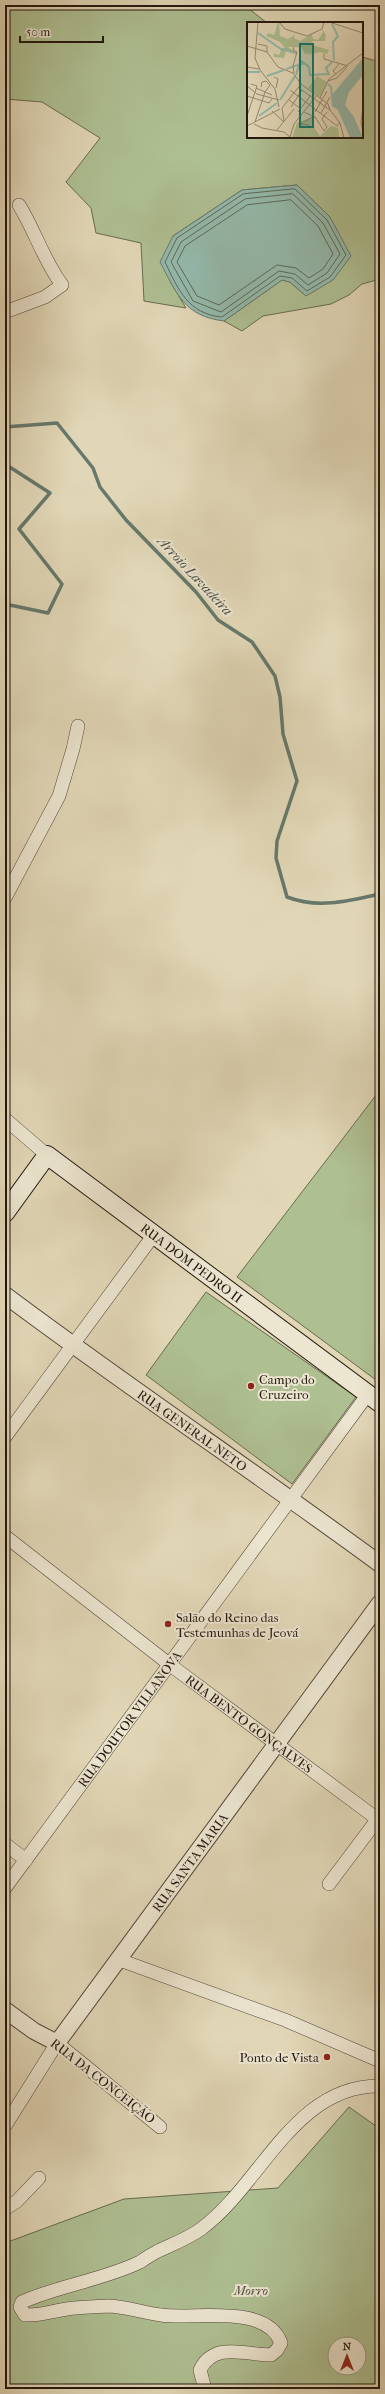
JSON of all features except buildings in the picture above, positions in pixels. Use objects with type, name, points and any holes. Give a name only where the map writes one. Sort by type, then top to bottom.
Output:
[{"type":"main road","points":[[5,1213],[47,1156]]},
{"type":"main road","name":"RUA DOM PEDRO II","points":[[47,1156],[374,1399]]},
{"type":"street","points":[[5,312],[45,297],[62,285],[54,274],[34,228],[19,204]]},
{"type":"street","points":[[5,898],[59,796],[78,726]]},
{"type":"street","name":"RUA DOM PEDRO II","points":[[5,1119],[47,1156]]},
{"type":"street","points":[[5,1437],[153,1236]]},
{"type":"street","name":"RUA GENERAL NETO","points":[[5,1295],[72,1345],[292,1499],[380,1564]]},
{"type":"street","name":"RUA DOUTOR VILLANOVA","points":[[5,1888],[292,1499],[374,1399]]},
{"type":"street","name":"RUA BENTO GONÇALVES","points":[[5,1536],[169,1664],[379,1819]]},
{"type":"street","name":"RUA SANTA MARIA","points":[[5,2126],[56,2043],[276,1742],[380,1603]]},
{"type":"street","points":[[329,1884],[379,1819]]},
{"type":"street","points":[[5,1844],[26,1860]]},
{"type":"street","points":[[117,1959],[286,2020],[380,2061]]},
{"type":"street","name":"RUA DA CONCEIÇÃO","points":[[5,2010],[34,2031],[56,2043],[160,2127]]},
{"type":"street","points":[[205,2389],[200,2370],[203,2363],[211,2357],[224,2351],[271,2354],[277,2350],[281,2343],[278,2336],[262,2323],[242,2317],[161,2315],[109,2306],[69,2309],[25,2315],[20,2307],[22,2302],[140,2262],[191,2235],[223,2211],[291,2130],[324,2100],[342,2092],[362,2086],[380,2086]]},
{"type":"street","points":[[5,2209],[17,2201],[39,2178]]},
{"type":"green space","points":[[5,5],[250,5],[248,8],[266,22],[247,22],[247,138],[363,138],[363,57],[380,62],[380,279],[362,284],[349,295],[331,304],[263,316],[242,331],[224,321],[282,280],[290,282],[306,296],[330,217],[297,185],[242,190],[173,236],[171,283],[186,308],[144,301],[141,243],[96,233],[91,208],[66,182],[100,138],[42,102],[5,99]]},
{"type":"green space","points":[[380,1090],[380,1383],[237,1277]]},
{"type":"green space","name":"Campo do Cruzeiro","points":[[206,1292],[356,1397],[292,1484],[146,1375]]},
{"type":"green space","name":"Morro","points":[[349,2107],[380,2129],[380,2389],[5,2389],[5,2243],[124,2199],[278,2188]]},
{"type":"water","points":[[297,185],[330,217],[351,256],[333,280],[306,296],[290,282],[282,280],[224,321],[200,314],[183,302],[160,262],[173,236],[242,190]]},
{"type":"waterway","name":"Arroio Lavadeira","points":[[5,427],[57,423],[93,468],[100,487],[126,520],[196,592],[218,620],[252,642],[275,676],[280,697],[283,734],[297,781],[277,841],[276,858],[287,897],[310,903],[334,903],[380,894]]},
{"type":"waterway","name":"Arroio Lavadeira","points":[[5,464],[50,493],[19,529],[62,584],[48,613],[5,604]]},
{"type":"place","name":"Campo do Cruzeiro","points":[[251,1386]]},
{"type":"place","name":"Salão do Reino das Testemunhas de Jeová","points":[[168,1624]]},
{"type":"place","name":"Ponto de Vista","points":[[327,2057]]}]
